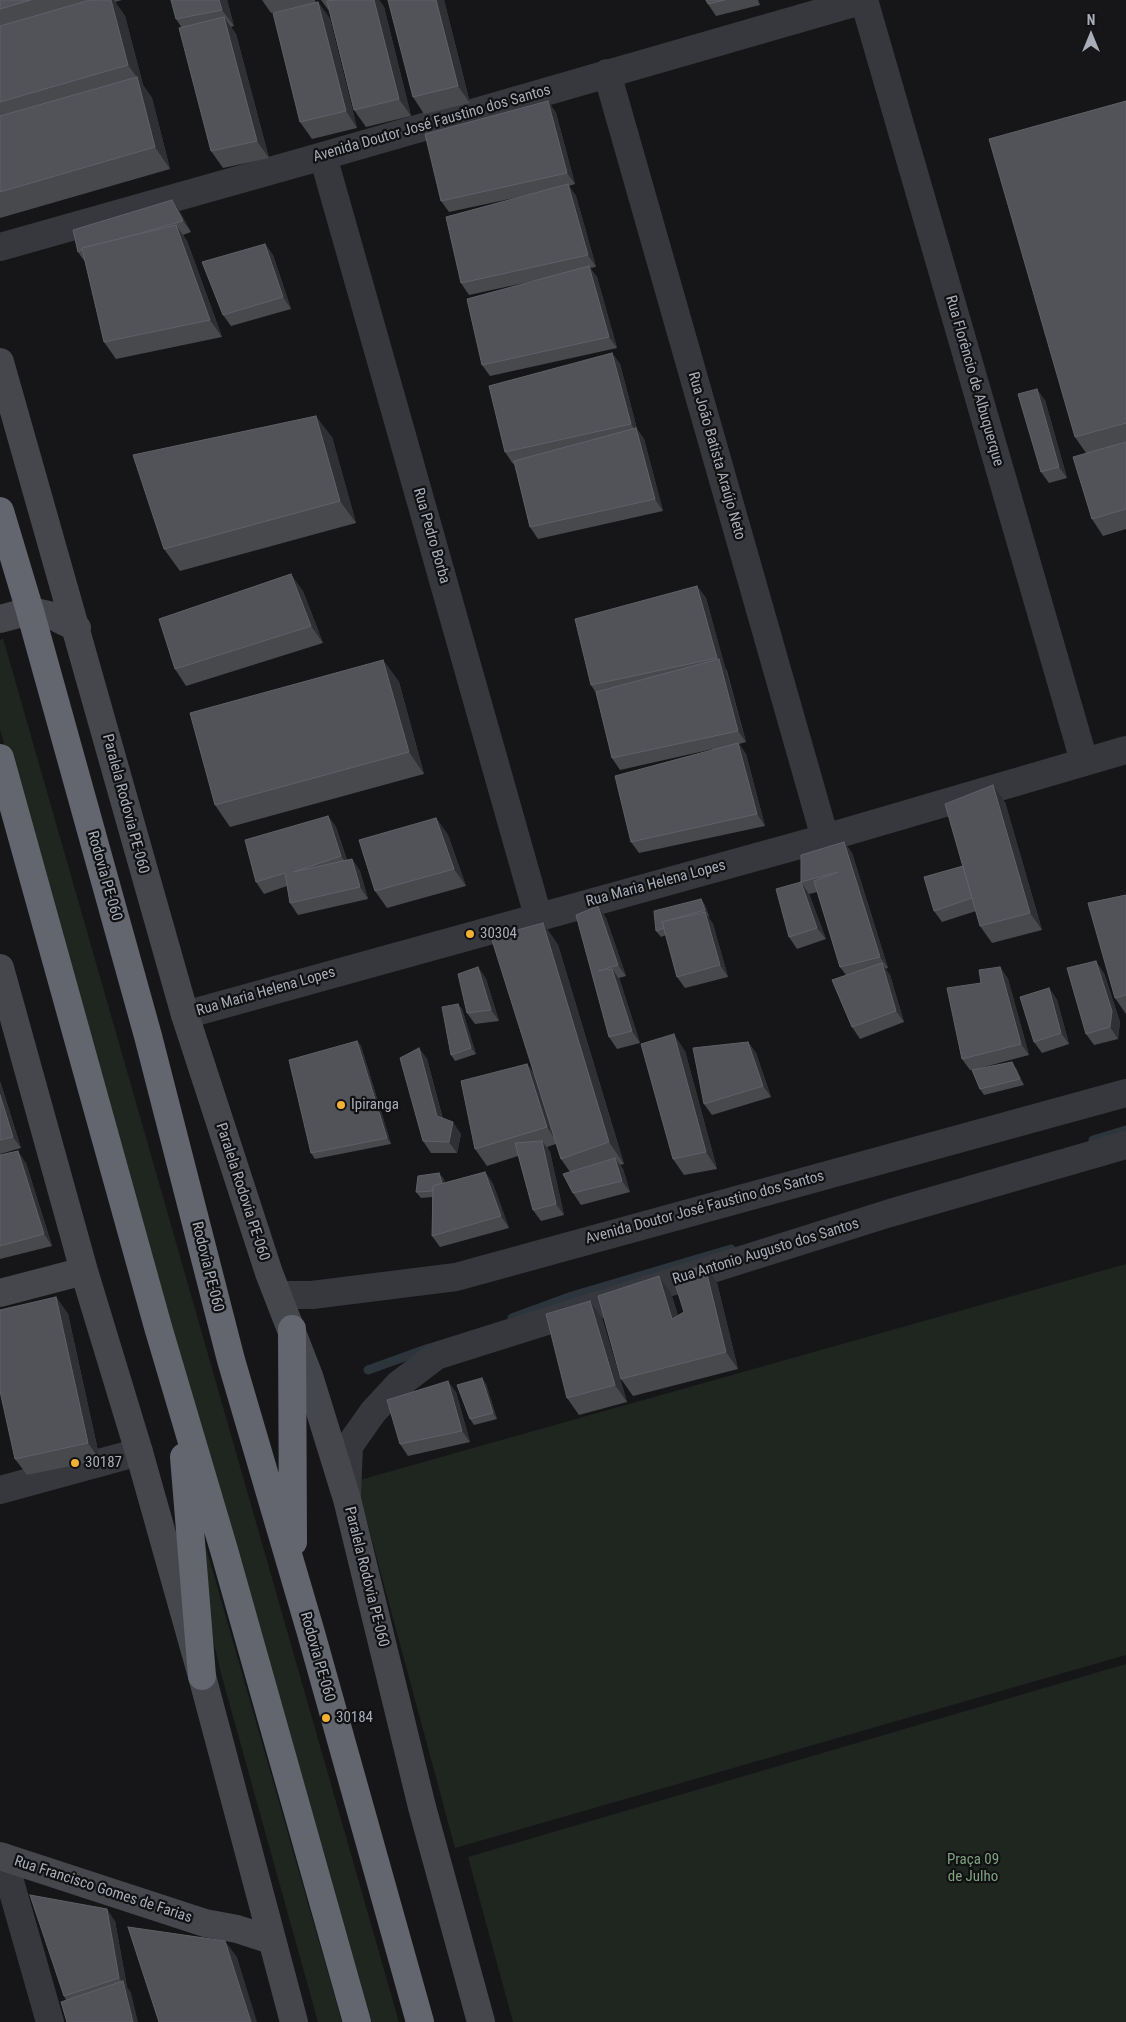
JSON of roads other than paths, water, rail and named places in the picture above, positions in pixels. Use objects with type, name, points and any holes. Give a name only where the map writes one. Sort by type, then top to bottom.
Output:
[{"type":"highway","name":"Rodovia PE-060","points":[[0,511],[30,611],[148,1036],[231,1360],[420,2022]]},
{"type":"highway","points":[[0,758],[180,1401],[357,2022]]},
{"type":"highway","points":[[292,1329],[293,1574]]},
{"type":"highway","points":[[180,1401],[202,1676]]},
{"type":"main road","name":"Paralela Rodovia PE-060","points":[[0,362],[77,628],[185,1015],[266,1264],[309,1376],[347,1500],[422,1807],[481,2022]]},
{"type":"main road","points":[[0,619],[30,611],[53,616],[77,628]]},
{"type":"main road","points":[[0,968],[84,1271],[139,1452],[202,1676],[294,2022]]},
{"type":"main road","points":[[0,1293],[84,1271]]},
{"type":"main road","name":"Rua Francisco Gomes de Farias","points":[[1,1857],[205,1923],[237,1929],[271,1940]]},
{"type":"street","name":"Avenida Doutor José Faustino dos Santos","points":[[0,247],[864,0]]},
{"type":"street","name":"Rua Florêncio de Albuquerque","points":[[864,0],[1084,761]]},
{"type":"street","name":"Rua João Batista Araújo Neto","points":[[606,74],[825,838]]},
{"type":"street","name":"Rua Pedro Borba","points":[[323,156],[538,916]]},
{"type":"street","name":"Rua Maria Helena Lopes","points":[[185,1015],[825,838],[1126,750]]},
{"type":"street","name":"Avenida Doutor José Faustino dos Santos","points":[[279,1296],[312,1295],[456,1277],[1126,1093]]},
{"type":"street","name":"Rua Antonio Augusto dos Santos","points":[[347,1500],[349,1446],[373,1412],[398,1385],[436,1356],[890,1213],[1126,1145]]},
{"type":"street","points":[[0,1490],[139,1452]]},
{"type":"street","points":[[1,1857],[50,2022]]},
{"type":"waterway","points":[[1093,1140],[1126,1130]]},
{"type":"waterway","points":[[512,1318],[572,1296],[731,1249]]},
{"type":"waterway","points":[[368,1370],[429,1348]]},
{"type":"place","name":"30304","points":[[470,934]]},
{"type":"place","name":"Ipiranga","points":[[341,1105]]},
{"type":"place","name":"30187","points":[[75,1463]]},
{"type":"place","name":"30184","points":[[326,1718]]},
{"type":"park label","name":"Praça 09 de Julho","points":[[973,1868]]}]
